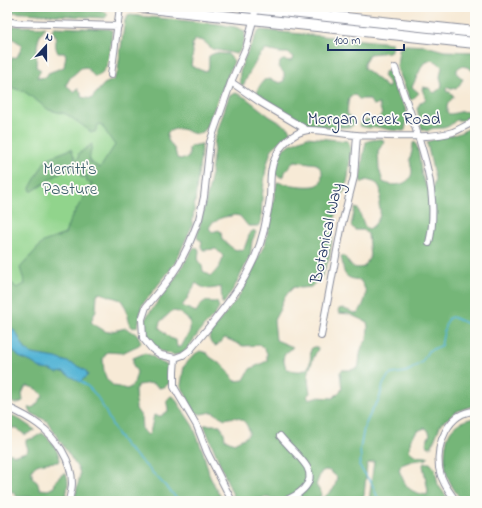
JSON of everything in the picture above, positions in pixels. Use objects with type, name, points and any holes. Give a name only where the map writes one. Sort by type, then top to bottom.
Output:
[{"type":"highway","points":[[140,7],[475,43]]},
{"type":"highway","points":[[244,7],[475,32]]},
{"type":"street","points":[[111,75],[120,7]]},
{"type":"street","points":[[232,501],[207,452],[197,426],[174,387],[175,358],[161,355],[152,349],[143,338],[142,319],[146,308],[179,264],[192,238],[204,197],[210,142],[246,45],[256,8]]},
{"type":"street","points":[[7,21],[17,23],[118,26]]},
{"type":"street","points":[[395,68],[422,146],[432,198],[433,222],[428,243]]},
{"type":"street","points":[[231,82],[260,102],[307,130]]},
{"type":"street","name":"Morgan Creek Road","points":[[175,358],[190,350],[232,298],[241,285],[255,258],[262,236],[270,196],[270,174],[272,164],[280,148],[286,141],[294,135],[307,130],[357,135],[419,136],[454,132],[475,122]]},
{"type":"street","name":"Botanical Way","points":[[321,336],[342,224],[354,177],[357,135]]},
{"type":"street","points":[[7,407],[40,426],[54,439],[60,448],[70,470],[72,483],[68,501]]},
{"type":"street","points":[[456,501],[445,485],[439,468],[440,444],[444,433],[455,419],[463,413],[475,411]]},
{"type":"street","points":[[280,436],[308,468],[309,475],[308,483],[304,489],[291,499],[283,501]]},
{"type":"green space","points":[[7,7],[97,9],[108,15],[105,18],[7,12]]},
{"type":"green space","points":[[129,15],[218,24],[235,27],[245,31],[242,46],[237,54],[212,49],[201,40],[195,40],[192,44],[193,52],[191,66],[203,71],[208,70],[209,56],[215,53],[228,54],[234,61],[205,130],[196,134],[179,129],[167,133],[168,140],[175,150],[177,158],[180,159],[188,158],[189,148],[191,146],[202,144],[192,226],[174,265],[142,305],[138,326],[133,328],[130,325],[126,308],[121,300],[100,293],[97,294],[96,310],[91,322],[108,332],[126,328],[138,335],[141,343],[122,353],[107,352],[103,359],[104,372],[107,380],[114,386],[127,389],[131,387],[134,383],[137,372],[133,365],[133,358],[145,353],[172,367],[171,382],[164,387],[159,388],[154,384],[147,384],[138,385],[135,390],[136,409],[141,416],[142,430],[148,435],[150,433],[154,415],[161,416],[168,411],[167,400],[171,396],[174,397],[193,426],[203,452],[210,477],[223,501],[74,501],[80,475],[79,470],[47,421],[31,413],[29,408],[34,407],[43,396],[36,389],[28,386],[25,387],[22,394],[23,401],[16,404],[7,400],[7,279],[17,288],[25,284],[20,268],[43,242],[65,234],[69,222],[92,183],[86,181],[87,176],[82,178],[74,171],[66,170],[33,191],[31,191],[30,188],[46,159],[71,149],[76,160],[79,157],[78,154],[92,144],[89,161],[100,168],[115,145],[101,124],[98,125],[95,132],[91,132],[66,114],[49,110],[25,92],[13,88],[7,79],[7,62],[12,58],[17,57],[22,47],[21,44],[10,37],[11,30],[14,26],[46,27],[42,31],[37,46],[36,67],[41,70],[37,77],[39,78],[47,77],[48,73],[64,67],[66,55],[65,53],[58,53],[57,51],[57,38],[52,30],[54,27],[112,30],[109,57],[105,69],[101,74],[95,77],[86,67],[81,68],[70,78],[66,85],[75,92],[76,89],[78,89],[81,92],[81,97],[91,99],[104,84],[113,80],[119,70],[118,68],[125,20]]},
{"type":"green space","points":[[261,30],[392,43],[393,46],[390,52],[369,54],[364,63],[364,68],[388,88],[390,84],[383,76],[385,72],[389,72],[397,95],[403,103],[408,115],[405,130],[391,130],[377,127],[369,128],[359,126],[361,121],[377,119],[382,114],[379,104],[373,105],[369,99],[359,99],[355,95],[350,96],[348,105],[347,114],[353,119],[354,124],[351,127],[334,128],[303,123],[272,105],[258,94],[258,89],[264,80],[270,79],[280,83],[284,81],[284,73],[279,67],[280,62],[283,60],[292,60],[293,57],[288,53],[266,50],[258,58],[244,85],[241,85],[240,72],[244,58],[257,33]]},
{"type":"green space","points":[[406,45],[426,46],[444,51],[475,52],[475,72],[467,67],[461,66],[457,69],[457,74],[463,79],[458,87],[456,89],[447,87],[446,89],[447,92],[450,92],[454,96],[447,105],[447,112],[449,114],[463,111],[468,112],[469,115],[464,120],[456,120],[448,127],[444,128],[434,128],[427,131],[422,129],[417,109],[420,103],[426,99],[422,89],[423,87],[429,88],[434,93],[441,88],[442,84],[440,77],[442,67],[437,62],[431,60],[423,64],[412,87],[419,93],[412,100],[410,99],[397,67],[399,49]]},
{"type":"green space","name":"Merritt's Pasture","points":[[7,70],[148,150],[7,341]]},
{"type":"green space","points":[[236,93],[246,98],[269,116],[289,128],[291,131],[272,149],[269,157],[262,197],[261,221],[258,226],[248,226],[240,216],[234,215],[221,218],[212,223],[209,228],[212,232],[219,230],[221,232],[222,240],[233,248],[242,251],[250,233],[254,230],[256,232],[252,241],[250,256],[235,286],[224,303],[222,303],[221,287],[208,289],[196,283],[194,286],[182,306],[196,312],[206,301],[217,302],[219,308],[186,350],[175,355],[160,351],[153,345],[145,332],[144,325],[147,316],[174,280],[194,247],[199,250],[198,261],[202,266],[203,271],[211,276],[222,262],[223,256],[216,249],[203,250],[201,246],[202,241],[197,237],[210,184],[215,139],[229,96]],"holes":[[[172,311],[179,312],[190,321],[190,331],[181,347],[177,347],[176,340],[170,338],[159,327],[160,322]]]},
{"type":"green space","points":[[475,126],[475,405],[455,412],[441,423],[432,446],[430,447],[427,446],[426,443],[430,434],[427,429],[425,428],[417,431],[411,439],[409,450],[420,457],[429,457],[427,459],[412,461],[401,465],[399,470],[408,488],[427,495],[428,491],[423,465],[424,463],[430,463],[435,469],[438,485],[450,501],[369,501],[374,461],[367,464],[364,496],[349,501],[321,500],[332,491],[337,477],[330,471],[325,470],[321,472],[316,485],[321,493],[321,496],[311,501],[281,501],[275,498],[245,501],[235,500],[204,425],[220,425],[225,439],[234,443],[248,435],[248,428],[239,418],[225,419],[212,412],[201,414],[194,412],[181,385],[184,366],[195,354],[200,351],[207,353],[210,357],[224,366],[235,381],[244,380],[250,369],[267,361],[267,353],[260,345],[243,346],[225,338],[216,346],[211,343],[209,338],[212,330],[238,298],[266,241],[277,182],[293,185],[313,186],[321,182],[322,171],[317,164],[294,161],[285,172],[284,176],[281,177],[274,174],[273,172],[278,157],[284,148],[307,137],[348,141],[351,150],[348,177],[345,190],[340,196],[337,204],[329,259],[322,276],[311,287],[294,287],[283,300],[274,320],[276,340],[293,347],[285,354],[283,358],[286,368],[296,371],[307,369],[310,362],[311,349],[313,347],[317,347],[318,349],[309,370],[308,382],[310,393],[307,396],[309,399],[316,397],[333,398],[342,389],[340,372],[342,370],[358,368],[362,346],[367,340],[367,322],[349,314],[339,313],[338,311],[342,308],[357,314],[362,307],[366,295],[365,289],[360,280],[349,278],[344,273],[341,256],[344,256],[352,266],[356,268],[364,267],[370,257],[368,234],[363,230],[355,230],[351,226],[355,208],[358,209],[365,227],[369,229],[377,221],[380,213],[380,187],[376,183],[366,180],[362,183],[360,179],[366,142],[382,139],[384,142],[378,151],[379,169],[383,182],[396,185],[405,183],[411,177],[412,172],[410,159],[413,143],[415,142],[419,153],[422,175],[427,187],[432,192],[435,179],[427,143],[429,141],[457,134]]},
{"type":"green space","points":[[7,414],[16,417],[35,430],[24,434],[17,428],[8,428]]},
{"type":"green space","points":[[475,418],[475,501],[462,501],[447,475],[445,455],[447,440],[452,429],[456,425]]},
{"type":"green space","points":[[42,433],[54,445],[60,460],[58,462],[43,463],[35,466],[32,473],[33,479],[37,482],[40,489],[48,490],[54,487],[56,480],[64,473],[66,474],[68,484],[64,501],[48,501],[39,497],[17,497],[14,493],[7,489],[7,453],[16,455],[26,452],[28,450],[26,440],[34,438]]},
{"type":"water","points":[[7,323],[17,334],[25,349],[32,354],[56,358],[73,364],[85,370],[88,375],[80,382],[63,372],[57,373],[51,370],[42,369],[19,357],[7,344]]},
{"type":"waterway","points":[[379,501],[372,484],[359,466],[364,428],[373,408],[379,400],[383,385],[388,376],[410,370],[422,362],[428,351],[441,346],[445,326],[449,318],[452,317],[475,327]]},
{"type":"waterway","points":[[79,380],[88,386],[100,401],[116,433],[124,444],[179,501]]}]
